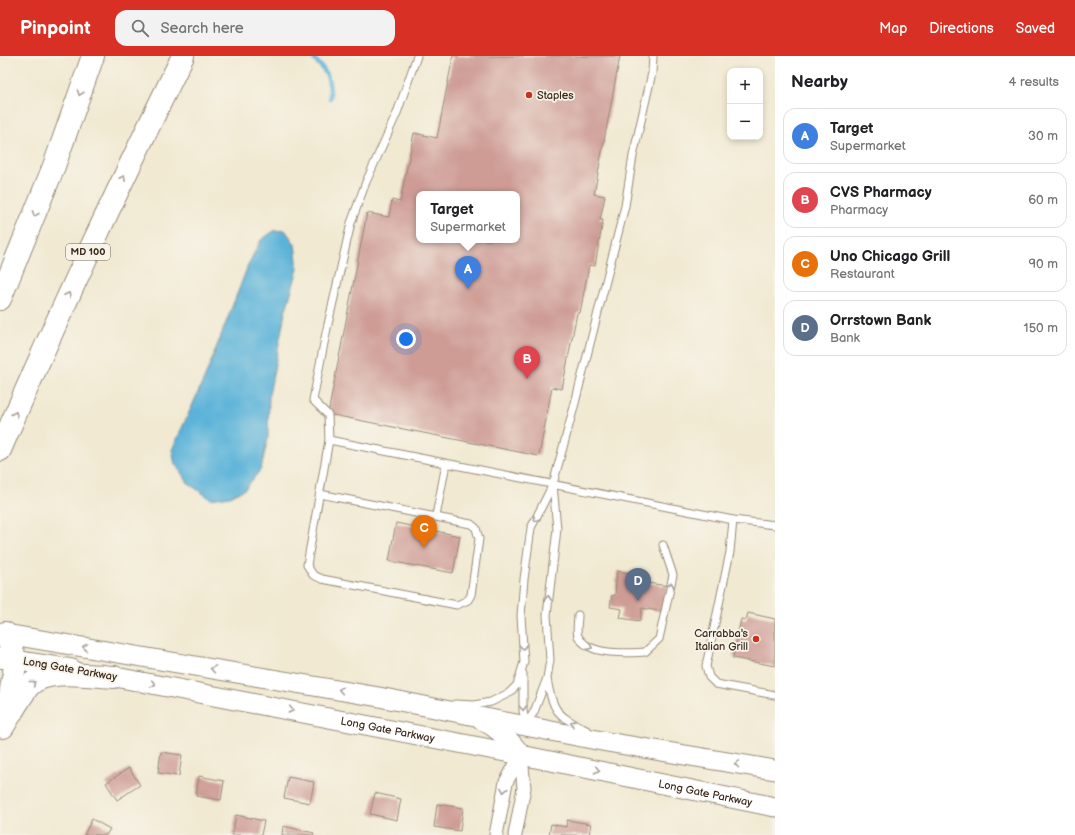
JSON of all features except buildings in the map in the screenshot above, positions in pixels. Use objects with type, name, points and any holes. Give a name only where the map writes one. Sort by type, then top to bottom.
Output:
[{"type":"highway","points":[[0,299],[54,166],[93,56]]},
{"type":"highway","name":"MD 100","points":[[0,450],[47,339],[118,187],[183,56]]},
{"type":"highway","points":[[2,633],[8,659],[2,731]]},
{"type":"highway","points":[[2,731],[28,688],[39,678],[59,674],[114,677]]},
{"type":"street","points":[[2,633],[412,703],[608,742],[775,770]]},
{"type":"street","name":"Long Gate Parkway","points":[[8,659],[114,677],[558,762],[775,807]]},
{"type":"street","points":[[473,716],[493,726],[505,735],[521,755],[524,788],[515,835]]},
{"type":"street","points":[[467,745],[505,735],[526,725]]},
{"type":"street","points":[[526,725],[547,755],[558,762]]},
{"type":"street","points":[[496,835],[506,782],[521,755],[558,736],[571,734]]},
{"type":"lane","points":[[320,494],[471,524],[476,528],[479,539],[468,600],[463,604],[457,605],[322,579],[313,575],[307,565],[329,440],[328,415],[313,400],[326,333],[351,223],[366,182],[397,113],[417,56]]},
{"type":"lane","points":[[526,725],[523,711],[524,662],[521,616],[531,528],[553,484],[625,206],[633,156],[652,73],[653,56]]},
{"type":"lane","points":[[329,440],[733,520],[775,525]]},
{"type":"lane","points":[[436,516],[446,464]]},
{"type":"lane","points":[[526,725],[534,712],[547,678],[550,660],[547,616],[557,529],[553,484]]},
{"type":"lane","points":[[733,520],[730,552],[706,666],[709,677],[716,684],[775,695]]},
{"type":"lane","points":[[578,615],[578,635],[585,646],[595,649],[625,653],[645,652],[659,639],[673,575],[663,545]]},
{"type":"lane","points":[[412,703],[474,704],[491,702],[509,694],[517,685],[524,662]]},
{"type":"lane","points":[[547,678],[554,708],[563,717],[608,742]]},
{"type":"water","points":[[285,230],[295,244],[298,269],[285,313],[269,395],[268,438],[261,469],[245,489],[230,496],[211,499],[189,484],[175,464],[172,450],[205,377],[249,263],[261,240],[274,231]]},
{"type":"waterway","points":[[311,56],[324,70],[330,85],[330,98]]},
{"type":"place","name":"Staples","points":[[529,95]]},
{"type":"place","name":"Target","points":[[468,289]]},
{"type":"place","name":"CVS Pharmacy","points":[[527,379]]},
{"type":"place","name":"Uno Chicago Grill","points":[[424,548]]},
{"type":"place","name":"Orrstown Bank","points":[[638,601]]},
{"type":"place","name":"Carrabba's Italian Grill","points":[[756,639]]}]
